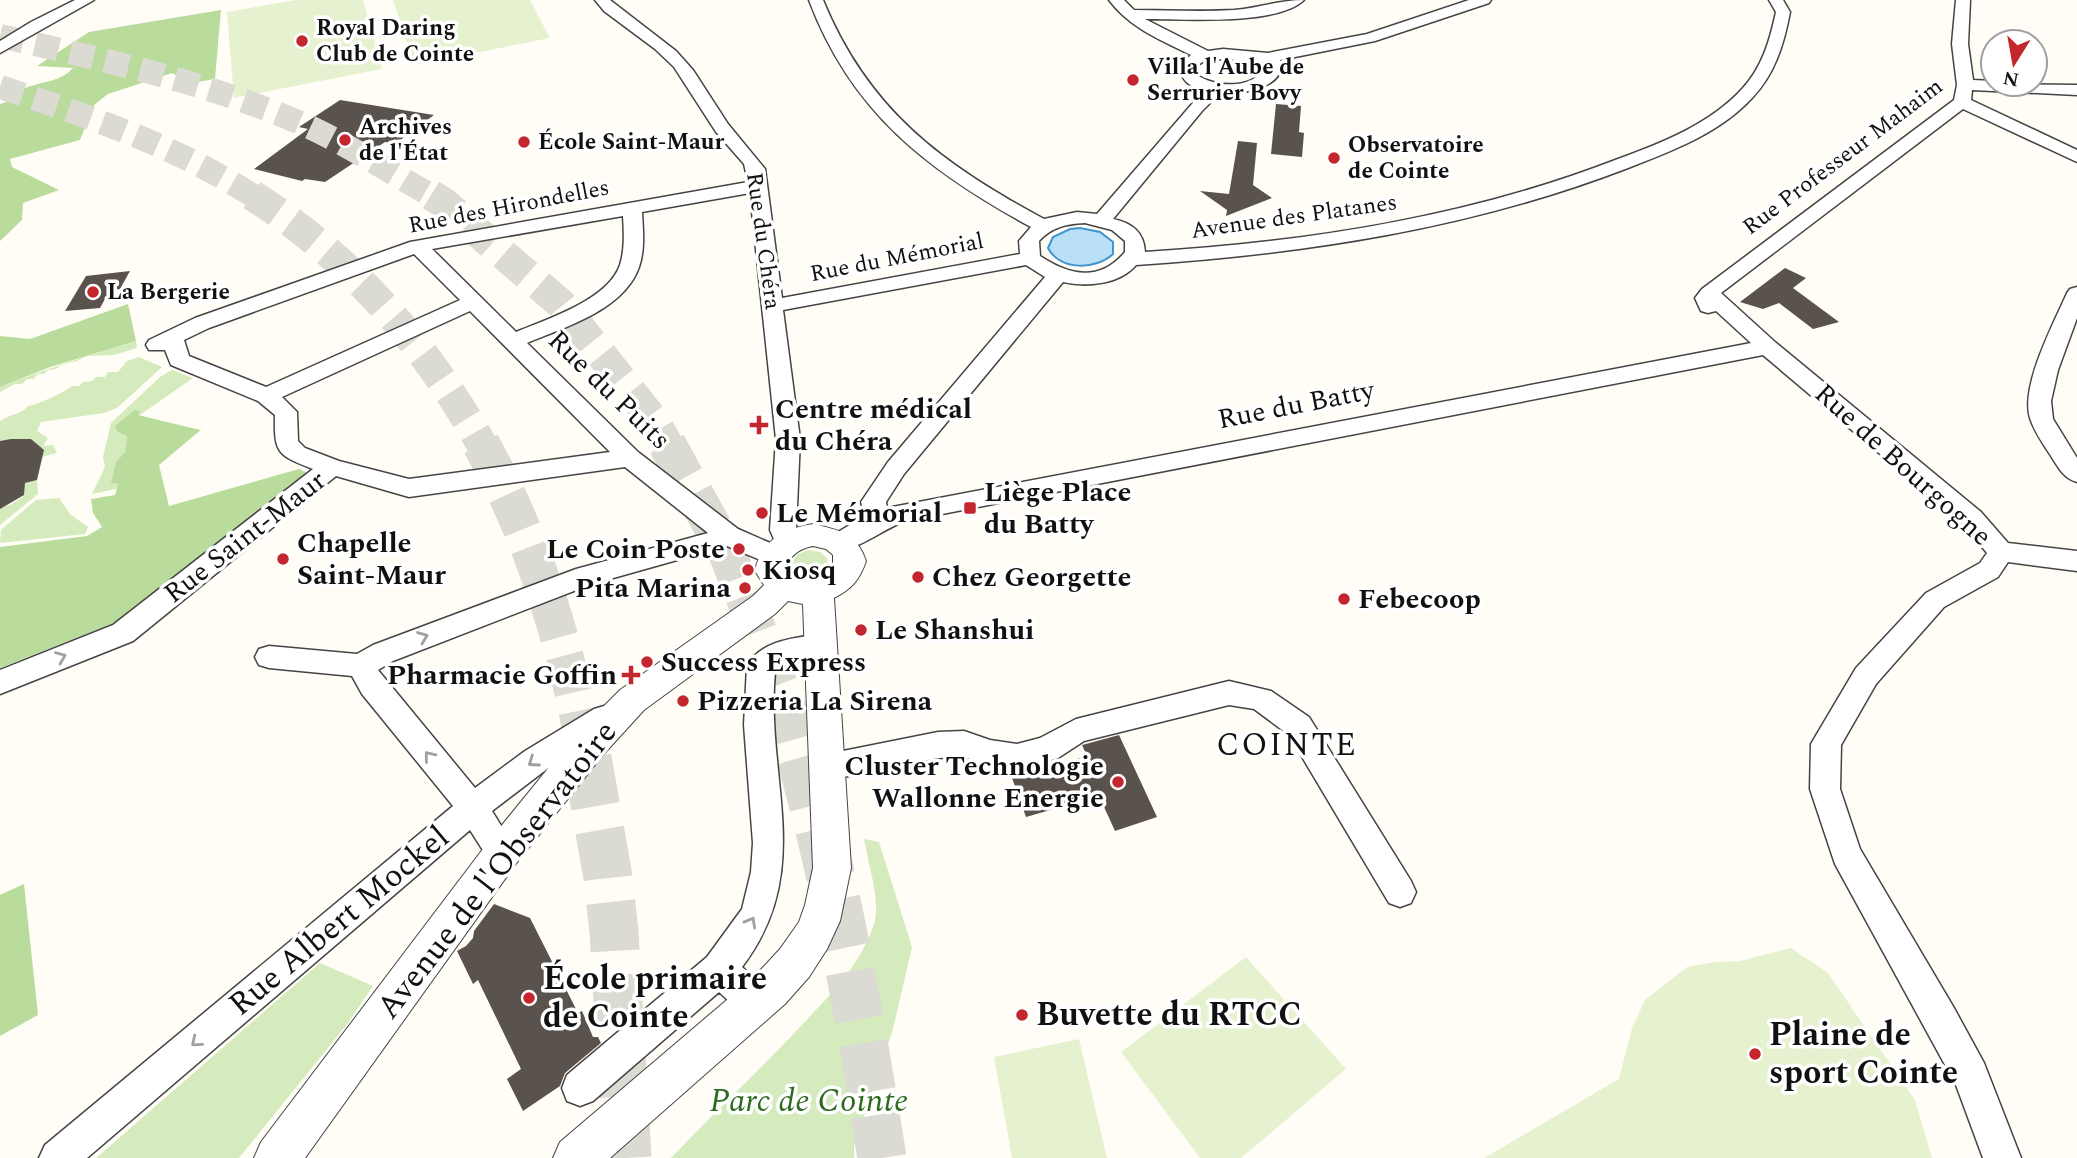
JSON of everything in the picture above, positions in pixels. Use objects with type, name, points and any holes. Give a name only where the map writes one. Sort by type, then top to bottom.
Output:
[{"type":"street","points":[[0,48],[36,25],[87,0]]},
{"type":"street","name":"Rue du Chéra","points":[[602,0],[667,52],[687,72],[725,132],[748,155],[756,169],[788,439],[782,562]]},
{"type":"street","points":[[816,0],[840,57],[895,125],[985,193],[1043,226]]},
{"type":"street","points":[[1116,0],[1151,30],[1205,55]]},
{"type":"street","points":[[1131,15],[1237,15],[1267,10],[1297,0]]},
{"type":"street","points":[[1268,58],[1274,63],[1274,68],[1267,79],[1248,85],[1215,89],[1199,85],[1186,73],[1189,62],[1205,55],[1233,54],[1268,58],[1370,38],[1484,0]]},
{"type":"street","name":"Avenue des Platanes","points":[[1134,258],[1235,252],[1351,237],[1446,218],[1600,174],[1691,135],[1728,111],[1748,92],[1775,50],[1783,12],[1776,0]]},
{"type":"street","name":"Rue Professeur Mahaim","points":[[1759,348],[1715,318],[1705,298],[1964,94],[1960,44],[1963,0]]},
{"type":"street","points":[[1102,220],[1196,107],[1215,89]]},
{"type":"street","points":[[1964,94],[2077,90]]},
{"type":"street","points":[[1964,94],[2077,157]]},
{"type":"street","name":"Rue des Hirondelles","points":[[164,341],[202,323],[417,246],[759,186]]},
{"type":"street","points":[[513,341],[588,308],[613,289],[627,272],[632,253],[632,208]]},
{"type":"street","points":[[1069,218],[1102,220],[1127,231],[1135,240],[1137,249],[1134,258],[1120,270],[1098,278],[1081,279],[1058,275],[1038,266],[1030,258],[1029,241],[1043,226],[1069,218]]},
{"type":"street","name":"Rue du Puits","points":[[417,246],[630,457],[730,536],[782,562]]},
{"type":"street","name":"Rue du Mémorial","points":[[773,306],[1030,258]]},
{"type":"street","points":[[879,520],[873,502],[895,468],[1058,275]]},
{"type":"street","points":[[2077,293],[2046,374],[2039,415],[2067,463],[2077,474]]},
{"type":"street","points":[[266,396],[472,302]]},
{"type":"street","points":[[164,341],[179,360],[266,396],[286,412],[286,443],[297,454],[332,467]]},
{"type":"street","name":"Rue du Batty","points":[[842,542],[879,520],[904,512],[1033,485],[1759,348]]},
{"type":"street","name":"Rue de Bourgogne","points":[[1759,348],[1972,518],[2000,552],[1989,570],[1935,600],[1866,676],[1826,744],[1825,789],[1846,854],[1942,1020],[1970,1076],[2002,1158]]},
{"type":"street","name":"Rue Saint-Maur","points":[[0,682],[122,633],[332,467],[409,488],[630,457]]},
{"type":"street","points":[[813,534],[842,542],[851,555],[848,573],[830,588],[805,594],[782,562],[813,534]]},
{"type":"street","points":[[269,657],[361,666],[383,653],[585,576],[730,536]]},
{"type":"street","points":[[2000,552],[2077,561]]},
{"type":"street","name":"Avenue de l'Observatoire","points":[[277,1158],[502,853],[589,745],[632,700],[764,605],[782,562]]},
{"type":"street","points":[[576,1158],[756,1003],[795,965],[813,939],[824,913],[832,868],[818,592]]},
{"type":"street","points":[[580,1088],[719,969],[737,946],[761,903],[768,857],[758,701],[761,666],[785,650],[821,645]]},
{"type":"street","points":[[361,666],[372,686],[473,808],[502,853]]},
{"type":"street","points":[[828,767],[938,745],[964,744],[990,753],[1017,757],[1048,749],[1076,731],[1118,719],[1229,693],[1261,699],[1298,726],[1400,892]]},
{"type":"street","name":"Rue Albert Mockel","points":[[58,1158],[473,808],[536,760],[632,700]]},
{"type":"street","points":[[719,969],[756,1003]]},
{"type":"green space","name":"Royal Daring Club de Cointe","points":[[296,0],[363,0],[382,69],[234,98],[227,12]]},
{"type":"green space","name":"Royal Daring Club de Cointe","points":[[393,0],[530,0],[550,38],[414,65]]},
{"type":"green space","points":[[221,10],[215,79],[191,83],[172,73],[108,94],[94,105],[80,140],[10,159],[12,167],[59,190],[23,203],[22,220],[0,241],[0,104],[20,90],[68,73],[73,68],[37,66],[89,32]]},
{"type":"green space","points":[[128,304],[136,341],[50,367],[0,387],[0,336],[30,339]]},
{"type":"green space","points":[[136,341],[137,348],[114,355],[88,356]]},
{"type":"green space","points":[[85,357],[38,374],[33,379],[27,379],[22,384],[15,384],[0,392],[0,387],[34,374]]},
{"type":"green space","points":[[139,357],[162,367],[117,408],[104,413],[41,422],[37,431],[48,438],[43,446],[53,445],[57,453],[42,457],[44,451],[31,439],[0,441],[0,421],[3,419],[72,386],[79,386],[96,377],[105,377],[108,372],[118,372],[127,361]]},
{"type":"green space","points":[[172,370],[193,378],[117,431],[127,435],[125,452],[116,462],[112,483],[118,484],[116,489],[92,494],[105,467],[103,457],[111,423],[160,377]]},
{"type":"green space","points":[[135,410],[140,412],[138,415],[200,430],[203,428],[159,465],[169,506],[299,469],[306,472],[300,484],[139,613],[0,668],[0,547],[87,536],[102,527],[93,513],[91,499],[115,495],[118,484],[111,483],[116,462],[125,452],[127,436],[117,431],[115,426]]},
{"type":"green space","points":[[37,480],[38,494],[0,525],[0,506],[10,505],[23,497],[24,491],[20,484]]},
{"type":"green space","points":[[59,498],[70,514],[88,527],[85,534],[0,543],[1,530],[36,500]]},
{"type":"green space","points":[[808,550],[820,552],[827,558],[827,563],[818,574],[807,577],[793,572],[791,563],[797,555]]},
{"type":"green space","name":"Parc de Cointe","points":[[864,839],[879,842],[912,947],[893,1029],[854,1146],[854,1158],[671,1158],[821,1004],[861,953],[876,915],[875,893]]},
{"type":"green space","points":[[24,884],[38,1015],[0,1036],[0,895]]},
{"type":"green space","name":"Plaine de sport Cointe","points":[[1791,948],[1828,973],[1915,1100],[1932,1158],[1484,1158],[1619,1079],[1632,1028],[1645,1000],[1687,967],[1740,961]]},
{"type":"green space","points":[[1246,957],[1346,1069],[1241,1158],[1200,1158],[1121,1052]]},
{"type":"green space","points":[[320,963],[373,986],[348,1023],[239,1158],[96,1158]]},
{"type":"green space","points":[[1079,1039],[1107,1158],[1012,1158],[994,1057]]},
{"type":"water","points":[[1070,229],[1100,232],[1113,242],[1113,254],[1097,263],[1079,266],[1054,256],[1048,248],[1053,237]]},
{"type":"building","name":"Archives de l'État","points":[[340,100],[434,115],[395,144],[385,142],[325,182],[305,179],[302,181],[254,169],[308,129],[299,127]]},
{"type":"building","points":[[1276,104],[1301,106],[1299,132],[1304,133],[1302,157],[1271,154]]},
{"type":"building","points":[[1238,141],[1257,143],[1253,185],[1272,198],[1226,216],[1227,210],[1200,191],[1229,194]]},
{"type":"building","points":[[1785,268],[1806,278],[1793,288],[1839,322],[1813,329],[1779,303],[1763,309],[1740,302]]},
{"type":"building","name":"La Bergerie","points":[[130,271],[120,289],[110,290],[100,308],[65,311],[86,276]]},
{"type":"building","points":[[31,439],[44,450],[37,480],[25,483],[24,495],[0,509],[0,441]]},
{"type":"building","points":[[1119,735],[1157,817],[1115,831],[1099,796],[1026,817],[1012,778],[1087,756],[1082,745]]},
{"type":"building","name":"École primaire de Cointe","points":[[494,904],[530,918],[578,1013],[582,1011],[593,1037],[598,1037],[601,1043],[565,1073],[560,1086],[523,1111],[507,1079],[521,1069],[478,980],[473,984],[457,951],[473,938],[474,931]]},
{"type":"tunnel","points":[[0,36],[151,72],[262,107],[333,139],[434,197]]},
{"type":"tunnel","points":[[0,87],[99,121],[163,147],[254,196]]},
{"type":"tunnel","points":[[431,195],[444,203],[561,304],[655,422],[668,445]]},
{"type":"tunnel","points":[[254,196],[322,247],[383,305],[435,371],[482,445]]},
{"type":"tunnel","points":[[481,444],[518,519],[547,598],[570,678],[587,760]]},
{"type":"tunnel","points":[[667,444],[728,555],[784,698],[802,760]]},
{"type":"tunnel","points":[[587,758],[608,877],[614,932],[627,1158]]},
{"type":"tunnel","points":[[801,758],[848,957],[882,1158]]},
{"type":"place","name":"Royal Daring Club de Cointe","points":[[302,41]]},
{"type":"place","name":"Villa l'Aube de Serrurier Bovy","points":[[1133,80]]},
{"type":"place","name":"Archives de l'État","points":[[345,140]]},
{"type":"place","name":"École Saint-Maur","points":[[524,142]]},
{"type":"place","name":"Observatoire de Cointe","points":[[1334,158]]},
{"type":"place","name":"La Bergerie","points":[[93,292]]},
{"type":"place","name":"Centre médical du Chéra","points":[[759,425]]},
{"type":"place","name":"Liège Place du Batty","points":[[970,508]]},
{"type":"place","name":"Le Mémorial","points":[[762,513]]},
{"type":"place","name":"Le Coin Poste","points":[[739,549]]},
{"type":"place","name":"Chapelle Saint-Maur","points":[[283,559]]},
{"type":"place","name":"Kiosq","points":[[748,570]]},
{"type":"place","name":"Chez Georgette","points":[[918,577]]},
{"type":"place","name":"Pita Marina","points":[[745,588]]},
{"type":"place","name":"Febecoop","points":[[1344,599]]},
{"type":"place","name":"Le Shanshui","points":[[861,630]]},
{"type":"place","name":"Success Express","points":[[647,662]]},
{"type":"place","name":"Pharmacie Goffin","points":[[631,675]]},
{"type":"place","name":"Pizzeria La Sirena","points":[[683,701]]},
{"type":"place","name":"Cluster Technologie Wallonne Energie","points":[[1118,782]]},
{"type":"place","name":"École primaire de Cointe","points":[[529,998]]},
{"type":"place","name":"Buvette du RTCC","points":[[1022,1015]]},
{"type":"place","name":"Plaine de sport Cointe","points":[[1755,1054]]},
{"type":"district","name":"COINTE","points":[[1287,745]]}]
